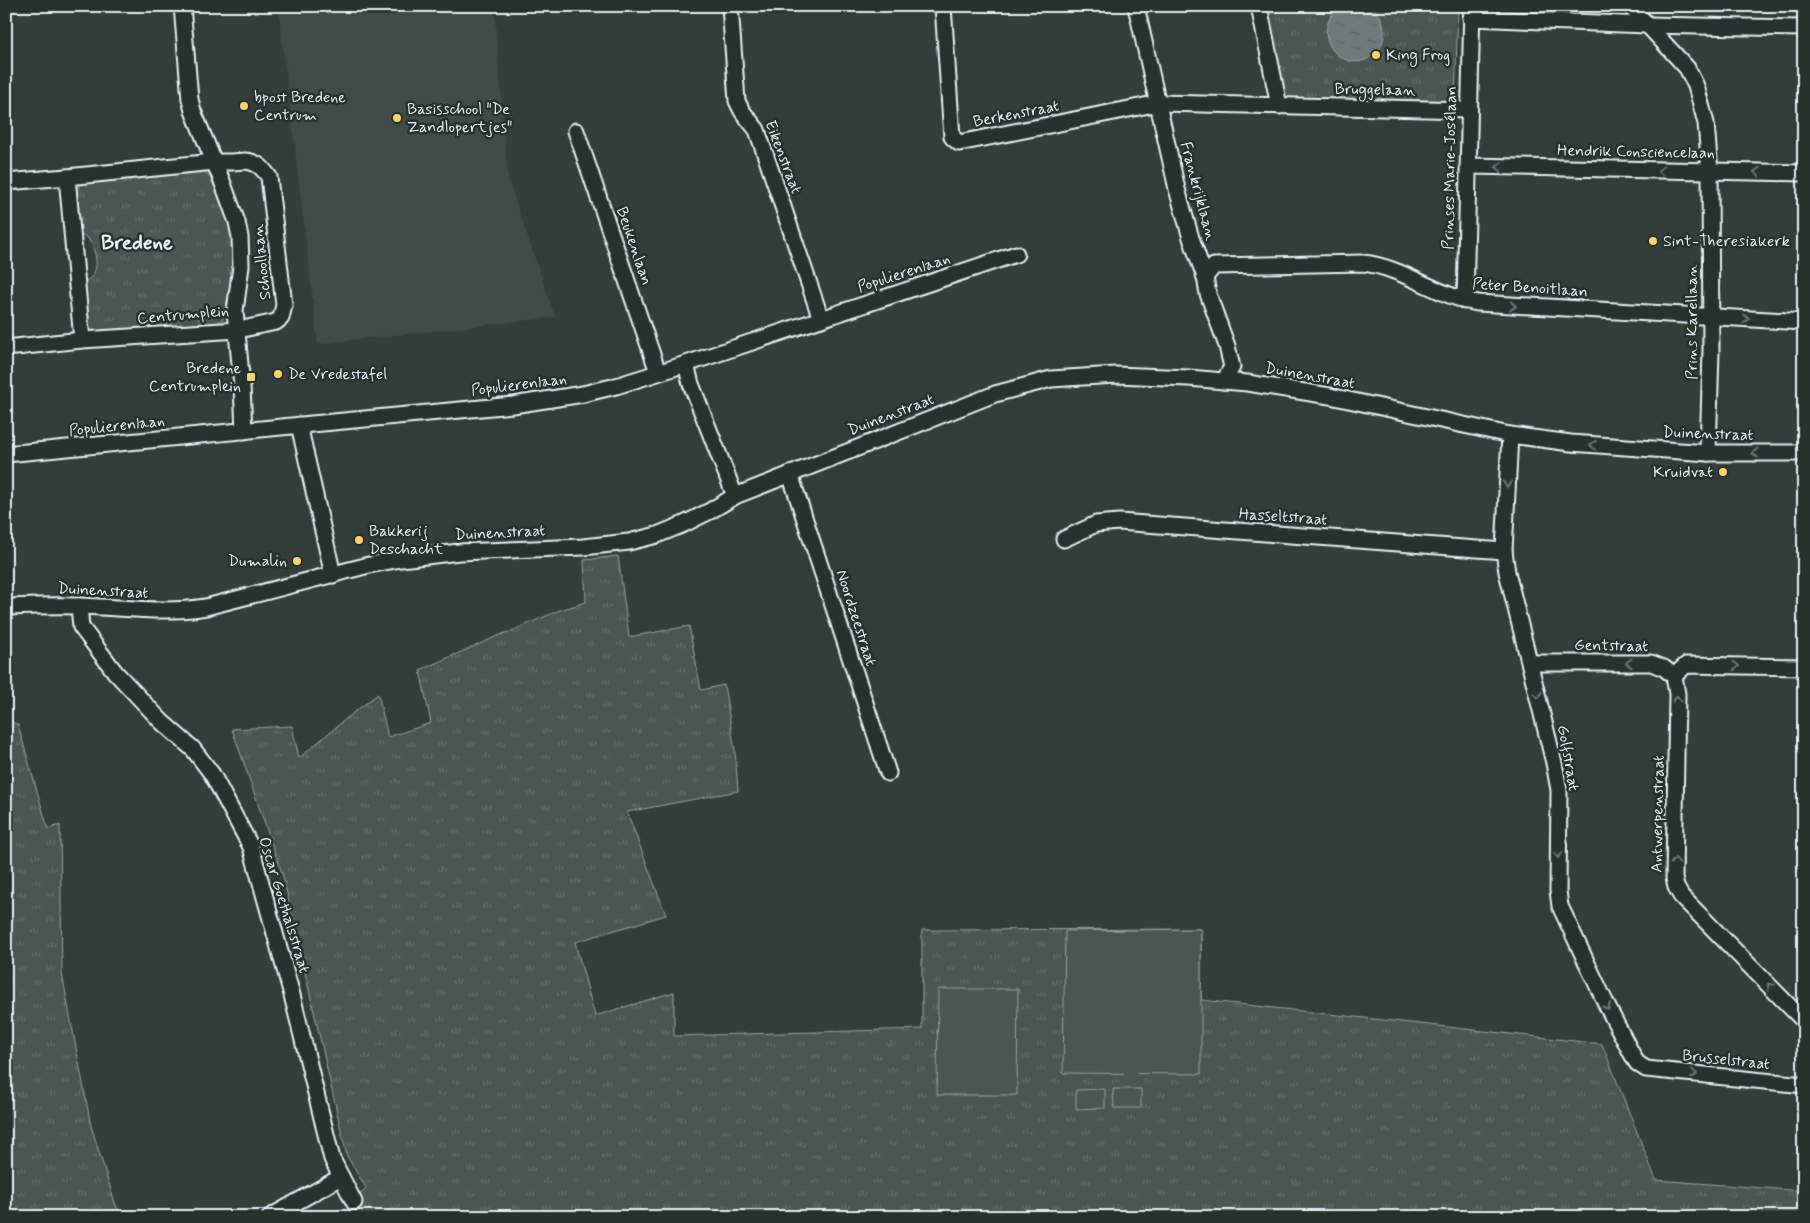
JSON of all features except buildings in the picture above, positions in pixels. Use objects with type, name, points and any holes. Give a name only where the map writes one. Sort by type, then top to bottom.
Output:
[{"type":"street","name":"Centrumplein","points":[[6,348],[82,340],[238,330],[235,311],[241,266],[240,238],[237,222],[190,99],[182,6]]},
{"type":"street","name":"Eikenstraat","points":[[730,6],[737,101],[742,111],[757,130],[821,319]]},
{"type":"street","name":"Berkenstraat","points":[[943,6],[952,136],[959,144],[1158,103]]},
{"type":"street","name":"Frankrijklaan","points":[[1136,6],[1177,188],[1191,238],[1205,277],[1208,294],[1227,346],[1232,367],[1224,381]]},
{"type":"street","points":[[1259,6],[1279,106]]},
{"type":"street","name":"Prins Karellaan","points":[[1630,6],[1687,68],[1696,86],[1706,123],[1710,172],[1708,453]]},
{"type":"street","points":[[1472,12],[1647,25],[1804,28]]},
{"type":"street","name":"Prinses Marie-Josélaan","points":[[1465,301],[1472,12]]},
{"type":"street","name":"Bruggelaan","points":[[1158,103],[1469,110]]},
{"type":"street","name":"Beukenlaan","points":[[576,131],[658,372]]},
{"type":"street","points":[[6,182],[214,162]]},
{"type":"street","name":"Schoollaan","points":[[214,162],[254,162],[262,167],[269,176],[272,188],[284,305],[281,318],[276,322],[238,330]]},
{"type":"street","name":"Hendrik Consciencelaan","points":[[1468,166],[1804,173]]},
{"type":"street","points":[[68,176],[82,340]]},
{"type":"street","name":"Populierenlaan","points":[[6,454],[514,406],[583,394],[686,364],[1016,254]]},
{"type":"street","name":"Peter Benoitlaan","points":[[1205,277],[1214,266],[1370,264],[1385,268],[1465,301],[1495,305],[1804,322]]},
{"type":"street","points":[[238,330],[244,431]]},
{"type":"street","points":[[686,364],[691,384],[735,496]]},
{"type":"street","name":"Duinenstraat","points":[[6,607],[79,606],[183,611],[401,559],[459,552],[583,547],[629,542],[657,535],[684,524],[735,496],[995,394],[1051,378],[1134,375],[1224,381],[1330,396],[1510,435],[1612,447],[1708,453],[1804,453]]},
{"type":"street","points":[[299,425],[333,575]]},
{"type":"street","name":"Golfstraat","points":[[1510,435],[1504,551],[1507,572],[1554,764],[1558,790],[1558,891],[1560,906],[1629,1050],[1637,1062],[1646,1069]]},
{"type":"street","name":"Noordzeestraat","points":[[790,474],[888,773]]},
{"type":"street","name":"Hasseltstraat","points":[[1064,539],[1096,524],[1119,522],[1504,551]]},
{"type":"street","name":"Oscar Goethalsstraat","points":[[79,606],[81,627],[115,672],[162,722],[192,749],[212,774],[251,847],[292,995],[332,1159],[354,1202]]},
{"type":"street","name":"Gentstraat","points":[[1530,663],[1651,663],[1664,668],[1674,676]]},
{"type":"street","points":[[1674,676],[1686,665],[1804,667]]},
{"type":"street","name":"Antwerpenstraat","points":[[1674,676],[1677,694],[1674,878],[1676,887],[1681,896],[1804,1021]]},
{"type":"street","name":"Brusselstraat","points":[[1646,1069],[1804,1085]]},
{"type":"street","points":[[270,1217],[341,1178]]},
{"type":"shaded area","name":"Basisschool \"De Zandlopertjes\"","points":[[278,6],[494,6],[508,179],[555,317],[318,344]]},
{"type":"green space","points":[[1267,6],[1458,6],[1455,101],[1283,97]]},
{"type":"green space","points":[[202,170],[208,175],[214,185],[230,228],[233,257],[232,271],[223,319],[214,325],[96,334],[89,326],[84,282],[94,273],[96,261],[93,248],[87,237],[80,235],[77,189],[81,183]]},
{"type":"green space","points":[[618,556],[629,637],[689,626],[701,690],[724,685],[735,751],[738,791],[627,812],[666,915],[575,942],[595,1016],[674,992],[674,1036],[922,1029],[922,930],[1201,929],[1201,1000],[1602,1044],[1656,1180],[1804,1191],[1804,1217],[341,1217],[366,1188],[347,1156],[283,876],[232,729],[292,726],[299,758],[378,694],[388,737],[431,723],[420,670],[560,610],[586,602],[584,560]]},
{"type":"green space","points":[[6,719],[18,725],[48,829],[60,825],[62,974],[91,1126],[115,1203],[122,1217],[6,1217]]},
{"type":"green space","points":[[1201,929],[1201,1074],[1063,1073],[1065,931]]},
{"type":"green space","points":[[938,989],[1018,989],[1017,1095],[937,1095]]},
{"type":"green space","points":[[1105,1089],[1105,1108],[1076,1109],[1076,1090]]},
{"type":"green space","points":[[1113,1089],[1141,1089],[1141,1108],[1114,1108]]},
{"type":"water","points":[[1340,6],[1367,6],[1378,13],[1381,18],[1384,31],[1382,44],[1368,59],[1357,62],[1345,59],[1336,53],[1329,43],[1326,32],[1330,19]]},
{"type":"place","name":"King Frog","points":[[1376,55]]},
{"type":"place","name":"bpost Bredene Centrum","points":[[244,106]]},
{"type":"place","name":"Basisschool \"De Zandlopertjes\"","points":[[397,118]]},
{"type":"place","name":"Sint-Theresiakerk","points":[[1653,241]]},
{"type":"place","name":"De Vredestafel","points":[[278,374]]},
{"type":"place","name":"Bredene Centrumplein","points":[[251,377]]},
{"type":"place","name":"Kruidvat","points":[[1723,472]]},
{"type":"place","name":"Bakkerij Deschacht","points":[[359,540]]},
{"type":"place","name":"Dumalin","points":[[297,561]]},
{"type":"district","name":"Bredene","points":[[137,243]]}]
